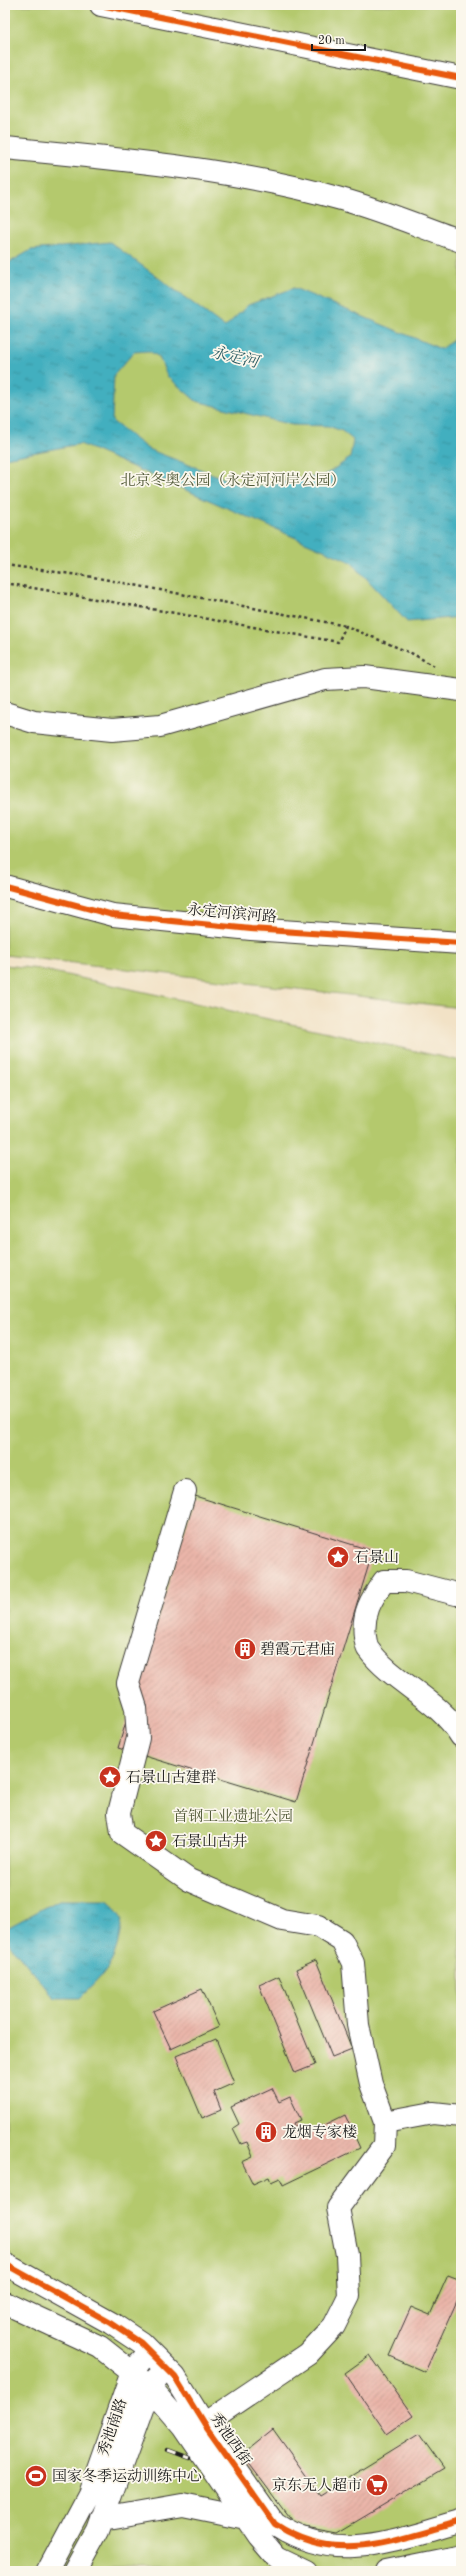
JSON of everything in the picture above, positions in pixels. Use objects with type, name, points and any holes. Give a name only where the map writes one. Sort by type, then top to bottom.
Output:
[{"type":"street","points":[[101,5],[461,78]]},
{"type":"street","points":[[5,148],[146,161],[277,184],[341,199],[461,241]]},
{"type":"street","points":[[5,713],[34,722],[112,730],[160,726],[325,679],[364,677],[461,690]]},
{"type":"street","name":"永定河滨河路","points":[[5,886],[113,915],[251,929],[461,943]]},
{"type":"street","points":[[185,1491],[128,1683],[136,1708],[138,1738],[118,1813],[122,1833],[189,1880],[282,1920],[318,1926],[342,1941],[353,1963],[358,2025],[371,2084],[385,2122],[384,2146],[338,2208],[347,2255],[349,2296],[334,2326],[308,2354],[196,2429]]},
{"type":"street","points":[[461,1593],[456,1594],[406,1581],[384,1581],[370,1600],[364,1624],[367,1647],[385,1666],[431,1703],[461,1736]]},
{"type":"street","points":[[385,2122],[433,2113],[461,2116]]},
{"type":"street","name":"秀池西街","points":[[5,2264],[111,2323],[150,2352],[166,2368],[175,2378],[196,2429],[246,2518],[276,2557],[305,2571]]},
{"type":"street","name":"秀池西街","points":[[5,2303],[100,2347],[150,2387],[196,2429],[276,2524],[318,2545],[344,2548],[384,2542],[461,2521]]},
{"type":"street","name":"秀池南路","points":[[48,2571],[90,2494],[132,2372],[150,2352]]},
{"type":"street","name":"秀池南路","points":[[76,2571],[102,2519],[150,2387],[166,2368]]},
{"type":"street","points":[[102,2519],[182,2505],[246,2518]]},
{"type":"street","points":[[387,2571],[461,2556]]},
{"type":"path","points":[[5,565],[93,577],[346,626],[413,654],[441,669]]},
{"type":"path","points":[[5,583],[338,642],[346,626]]},
{"type":"path","points":[[153,2571],[158,2571]]},
{"type":"green space","name":"北京冬奥公园（永定河河岸公园）","points":[[5,5],[461,5],[461,1008],[5,955]]},
{"type":"green space","name":"首钢工业遗址公园","points":[[5,965],[39,969],[461,1061],[461,2571],[5,2571]]},
{"type":"water","name":"永定河","points":[[110,242],[225,327],[248,305],[294,288],[441,349],[461,334],[461,617],[407,622],[351,562],[80,444],[5,458],[5,265],[31,250]],"holes":[[[149,351],[159,357],[167,376],[196,401],[292,425],[328,426],[342,431],[353,440],[350,458],[325,475],[249,488],[148,449],[112,421],[114,375],[134,352]]]},
{"type":"water","points":[[59,1900],[108,1900],[122,1919],[117,1945],[110,1963],[105,1972],[80,1998],[55,1998],[5,1939],[5,1929]]},
{"type":"building","name":"碧霞元君庙","points":[[195,1496],[373,1551],[296,1802],[118,1748]]},
{"type":"building","points":[[316,1960],[352,2049],[332,2057],[296,1969]]},
{"type":"building","points":[[279,1976],[315,2065],[295,2073],[259,1985]]},
{"type":"building","points":[[202,1989],[219,2027],[171,2049],[153,2011]]},
{"type":"building","points":[[216,2039],[234,2083],[214,2092],[221,2110],[202,2118],[176,2056]]},
{"type":"building","name":"龙烟专家楼","points":[[272,2088],[279,2102],[290,2097],[301,2120],[294,2123],[300,2137],[345,2115],[360,2148],[283,2185],[280,2178],[271,2182],[269,2177],[253,2184],[242,2162],[253,2157],[247,2142],[241,2144],[233,2128],[239,2124],[231,2107]]},
{"type":"building","points":[[448,2275],[461,2280],[461,2292],[425,2372],[389,2356],[411,2307],[430,2315]]},
{"type":"building","points":[[370,2355],[413,2416],[387,2434],[345,2373]]},
{"type":"building","name":"京东无人超市","points":[[273,2429],[320,2495],[419,2434],[444,2469],[337,2533],[295,2525],[242,2454]]},
{"type":"railway","points":[[168,2450],[190,2458]]},
{"type":"cycle path","points":[[101,5],[461,78]]},
{"type":"cycle path","points":[[5,886],[113,915],[251,929],[461,943]]},
{"type":"cycle path","points":[[5,2264],[111,2323],[141,2343],[175,2377],[204,2424],[275,2524],[298,2537],[321,2544],[344,2546],[367,2545],[390,2541],[461,2521]]},
{"type":"place","name":"石景山","points":[[338,1557]]},
{"type":"place","name":"碧霞元君庙","points":[[245,1649]]},
{"type":"place","name":"石景山古建群","points":[[110,1777]]},
{"type":"place","name":"石景山古井","points":[[156,1841]]},
{"type":"place","name":"龙烟专家楼","points":[[266,2132]]},
{"type":"place","name":"国家冬季运动训练中心","points":[[36,2476]]},
{"type":"place","name":"京东无人超市","points":[[377,2485]]}]
